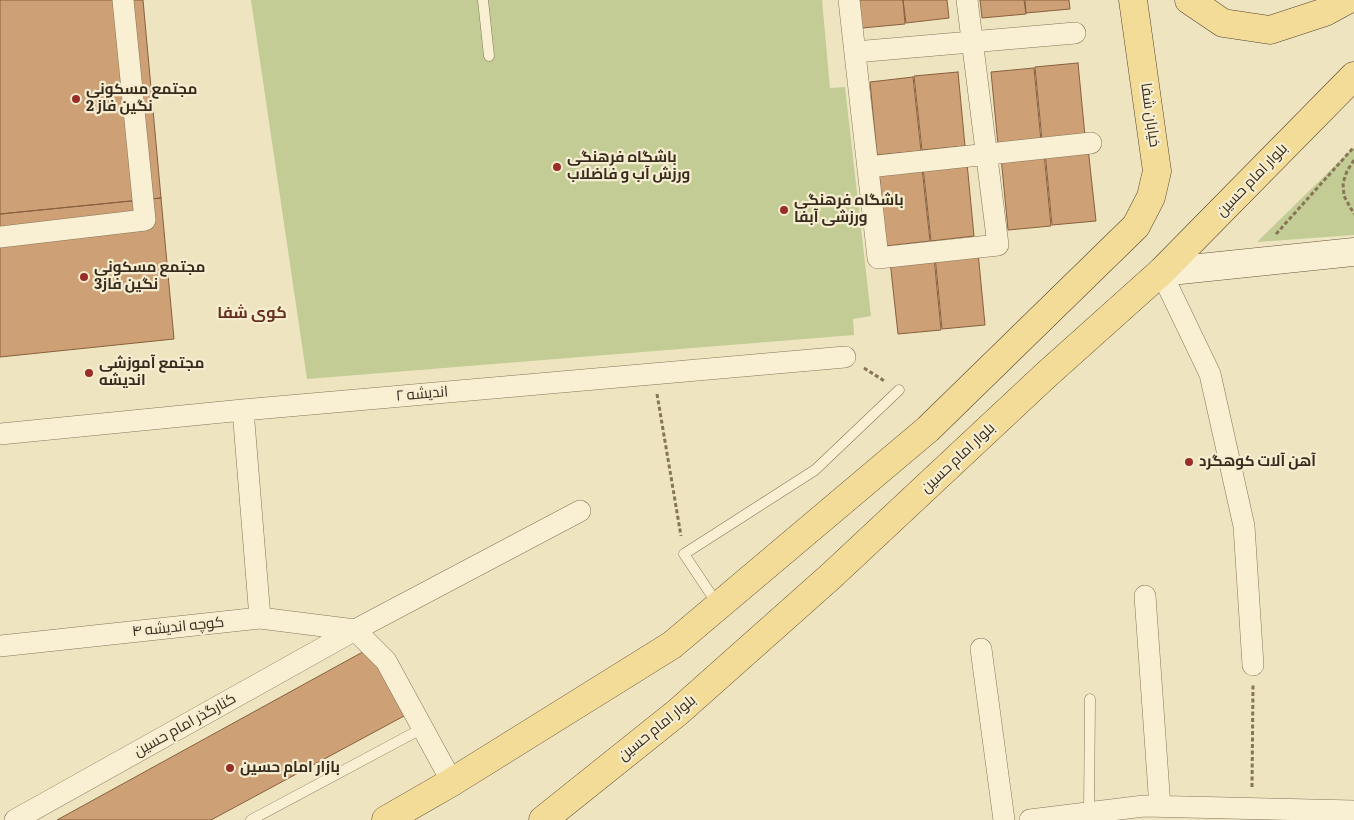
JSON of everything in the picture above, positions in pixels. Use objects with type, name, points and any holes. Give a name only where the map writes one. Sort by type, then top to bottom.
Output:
[{"type":"main road","name":"خیابان شفا","points":[[718,605],[928,429],[1136,226],[1151,197],[1157,171],[1132,0]]},
{"type":"main road","points":[[1189,0],[1223,23],[1270,30],[1325,12],[1347,0]]},
{"type":"main road","name":"بلوار امام حسین","points":[[543,818],[678,712],[831,576],[1046,374],[1161,272],[1354,76]]},
{"type":"main road","points":[[386,820],[452,782],[672,645],[718,605]]},
{"type":"street","points":[[0,237],[145,220],[123,0]]},
{"type":"street","points":[[849,0],[878,258],[998,245],[967,0]]},
{"type":"street","points":[[855,52],[1075,32]]},
{"type":"street","points":[[868,167],[1091,142]]},
{"type":"street","points":[[1253,666],[1244,526],[1210,374],[1161,272],[1354,252]]},
{"type":"street","name":"اندیشه ۲","points":[[0,434],[243,410],[845,357]]},
{"type":"street","points":[[243,410],[260,618]]},
{"type":"street","name":"کنارگذر امام حسین","points":[[15,820],[356,630],[580,511]]},
{"type":"street","points":[[1145,596],[1150,811]]},
{"type":"street","name":"کوچه اندیشه ۴","points":[[0,646],[260,618],[356,630]]},
{"type":"street","points":[[356,630],[386,661],[452,782]]},
{"type":"street","points":[[982,648],[1004,820]]},
{"type":"street","points":[[1030,820],[1089,812],[1354,811]]},
{"type":"lane","points":[[483,0],[489,56]]},
{"type":"lane","points":[[718,605],[684,554],[815,470],[899,390]]},
{"type":"lane","points":[[1089,812],[1090,699]]},
{"type":"lane","points":[[251,820],[423,728]]},
{"type":"path","points":[[1251,263],[1354,147]]},
{"type":"path","points":[[1354,160],[1347,171],[1343,183],[1344,196],[1354,214]]},
{"type":"path","points":[[845,357],[899,390]]},
{"type":"path","points":[[654,374],[684,554]]},
{"type":"path","points":[[1239,811],[1253,666]]},
{"type":"green space","name":"باشگاه فرهنگی ورزش آب و فاضلاب","points":[[251,0],[822,0],[830,88],[845,87],[871,316],[853,319],[854,335],[307,379]]},
{"type":"green space","points":[[1354,147],[1354,235],[1257,242]]},
{"type":"building","name":"مجتمع مسکونی نگین فاز 2","points":[[0,0],[143,0],[161,198],[0,214]]},
{"type":"building","points":[[859,0],[903,0],[905,24],[862,28]]},
{"type":"building","points":[[903,0],[947,0],[949,18],[906,23]]},
{"type":"building","points":[[980,0],[1024,0],[1026,14],[982,18]]},
{"type":"building","points":[[1025,0],[1069,0],[1070,9],[1026,13]]},
{"type":"building","points":[[1078,63],[1085,136],[1042,140],[1035,67]]},
{"type":"building","points":[[1034,68],[1041,141],[998,145],[991,72]]},
{"type":"building","points":[[958,72],[965,146],[922,150],[914,76]]},
{"type":"building","points":[[913,77],[921,151],[877,155],[870,82]]},
{"type":"building","points":[[1088,148],[1096,221],[1052,225],[1045,152]]},
{"type":"building","points":[[1044,153],[1051,226],[1008,230],[1001,157]]},
{"type":"building","points":[[967,163],[974,236],[931,241],[923,167]]},
{"type":"building","points":[[922,168],[930,241],[886,246],[879,172]]},
{"type":"building","name":"مجتمع مسکونی نگین فاز3","points":[[161,198],[174,339],[0,357],[0,214]]},
{"type":"building","points":[[978,252],[985,325],[942,329],[935,256]]},
{"type":"building","points":[[934,257],[941,330],[898,334],[890,261]]},
{"type":"building","name":"بازار امام حسین","points":[[370,648],[404,716],[211,820],[57,820]]},
{"type":"place","name":"مجتمع مسکونی نگین فاز 2","points":[[76,99]]},
{"type":"place","name":"باشگاه فرهنگی ورزش آب و فاضلاب","points":[[557,167]]},
{"type":"place","name":"باشگاه فرهنگی ورزشی آبفا","points":[[784,210]]},
{"type":"place","name":"مجتمع مسکونی نگین فاز3","points":[[84,277]]},
{"type":"place","name":"مجتمع آموزشی اندیشه","points":[[89,373]]},
{"type":"place","name":"آهن آلات کوهگرد","points":[[1189,462]]},
{"type":"place","name":"بازار امام حسین","points":[[230,768]]},
{"type":"district","name":"کوی شفا","points":[[252,313]]}]
